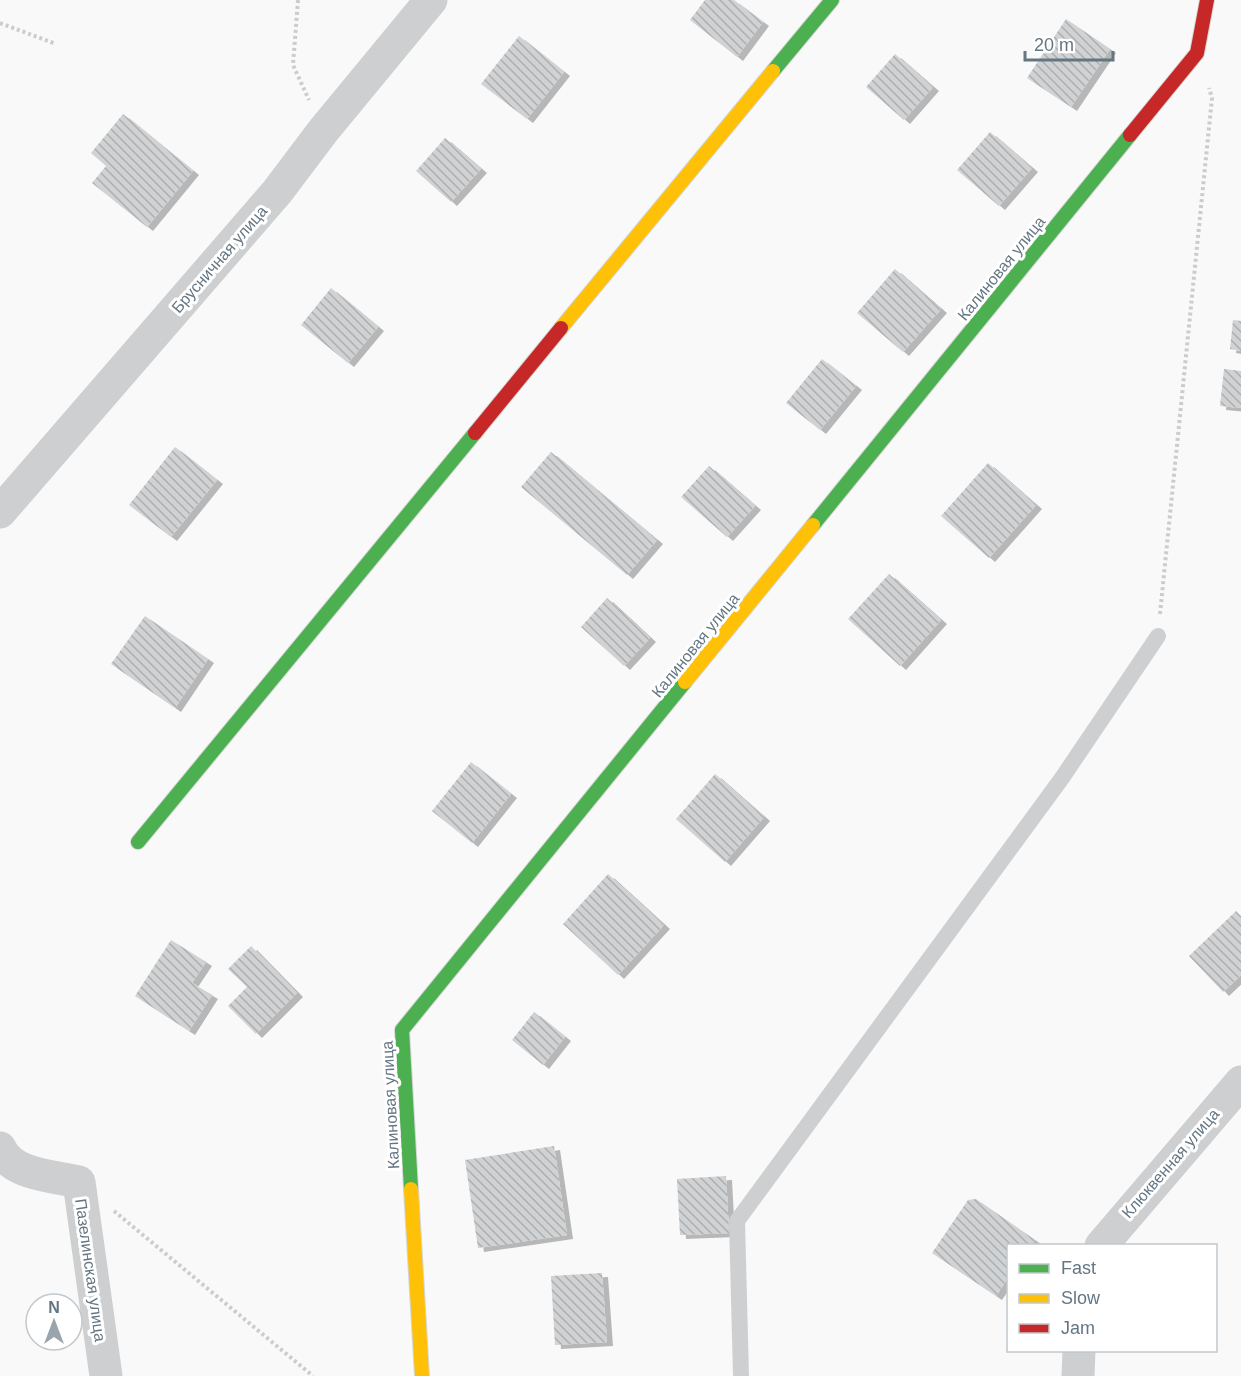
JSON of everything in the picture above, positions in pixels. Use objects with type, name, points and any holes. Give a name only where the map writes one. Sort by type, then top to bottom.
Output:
[{"type":"street","name":"Брусничная улица","points":[[0,512],[277,192],[323,131],[431,0]]},
{"type":"street","points":[[138,842],[832,0]]},
{"type":"street","name":"Калиновая улица","points":[[422,1376],[402,1030],[1197,53],[1207,0]]},
{"type":"street","name":"Клюквенная улица","points":[[1102,1244],[1241,1082]]},
{"type":"street","name":"Пазелинская улица","points":[[0,1148],[4,1157],[22,1169],[79,1182],[106,1376]]},
{"type":"street","points":[[1078,1376],[1079,1352]]},
{"type":"lane","points":[[741,1376],[737,1221],[1062,778],[1158,636]]},
{"type":"path","points":[[298,0],[293,65],[323,131]]},
{"type":"path","points":[[0,23],[56,44]]},
{"type":"path","points":[[1158,636],[1212,98],[1197,53]]},
{"type":"path","points":[[79,1182],[314,1376]]},
{"type":"building","points":[[705,0],[734,0],[763,22],[737,57],[690,20]]},
{"type":"building","points":[[1066,19],[1110,49],[1071,107],[1027,78]]},
{"type":"building","points":[[519,36],[564,72],[527,119],[481,84]]},
{"type":"building","points":[[895,54],[933,87],[904,120],[866,87]]},
{"type":"building","points":[[123,114],[193,171],[147,227],[92,183],[106,166],[91,153]]},
{"type":"building","points":[[990,132],[1032,168],[999,206],[957,170]]},
{"type":"building","points":[[445,138],[481,169],[451,202],[416,171]]},
{"type":"building","points":[[895,269],[941,309],[903,352],[857,313]]},
{"type":"building","points":[[331,288],[378,327],[348,363],[301,325]]},
{"type":"building","points":[[1233,320],[1241,321],[1241,351],[1230,349]]},
{"type":"building","points":[[822,359],[856,386],[820,430],[786,403]]},
{"type":"building","points":[[1224,369],[1241,371],[1241,408],[1220,406]]},
{"type":"building","points":[[175,447],[217,480],[171,537],[129,505]]},
{"type":"building","points":[[551,452],[657,540],[627,575],[521,487]]},
{"type":"building","points":[[988,463],[1036,505],[989,558],[941,516]]},
{"type":"building","points":[[709,466],[755,506],[727,537],[681,497]]},
{"type":"building","points":[[889,574],[941,620],[900,666],[848,619]]},
{"type":"building","points":[[607,598],[650,638],[624,666],[581,627]]},
{"type":"building","points":[[145,616],[208,659],[175,708],[111,664]]},
{"type":"building","points":[[471,762],[511,794],[472,843],[432,811]]},
{"type":"building","points":[[715,774],[764,817],[725,862],[676,819]]},
{"type":"building","points":[[608,874],[664,925],[618,975],[563,924]]},
{"type":"building","points":[[1236,911],[1241,916],[1241,975],[1223,992],[1189,956]]},
{"type":"building","points":[[171,940],[206,962],[192,983],[212,995],[189,1031],[135,996]]},
{"type":"building","points":[[251,946],[297,993],[256,1034],[228,1006],[247,987],[228,969]]},
{"type":"building","points":[[534,1012],[565,1037],[543,1065],[512,1040]]},
{"type":"building","points":[[554,1146],[567,1235],[478,1248],[465,1160]]},
{"type":"building","points":[[726,1176],[729,1233],[680,1235],[677,1179]]},
{"type":"building","points":[[976,1199],[1035,1240],[1032,1244],[1007,1244],[1007,1280],[996,1296],[932,1253],[968,1200]]},
{"type":"building","points":[[602,1273],[607,1342],[555,1345],[551,1276]]},
{"type":"traffic: fast","points":[[773,71],[832,0]]},
{"type":"traffic: fast","points":[[813,525],[1130,135]]},
{"type":"traffic: fast","points":[[138,842],[475,433]]},
{"type":"traffic: fast","points":[[411,1189],[402,1030],[685,682]]},
{"type":"traffic: slow","points":[[561,328],[773,71]]},
{"type":"traffic: slow","points":[[685,682],[813,525]]},
{"type":"traffic: slow","points":[[411,1189],[422,1376]]},
{"type":"traffic: jam","points":[[1130,135],[1197,53],[1207,0]]},
{"type":"traffic: jam","points":[[475,433],[561,328]]}]
